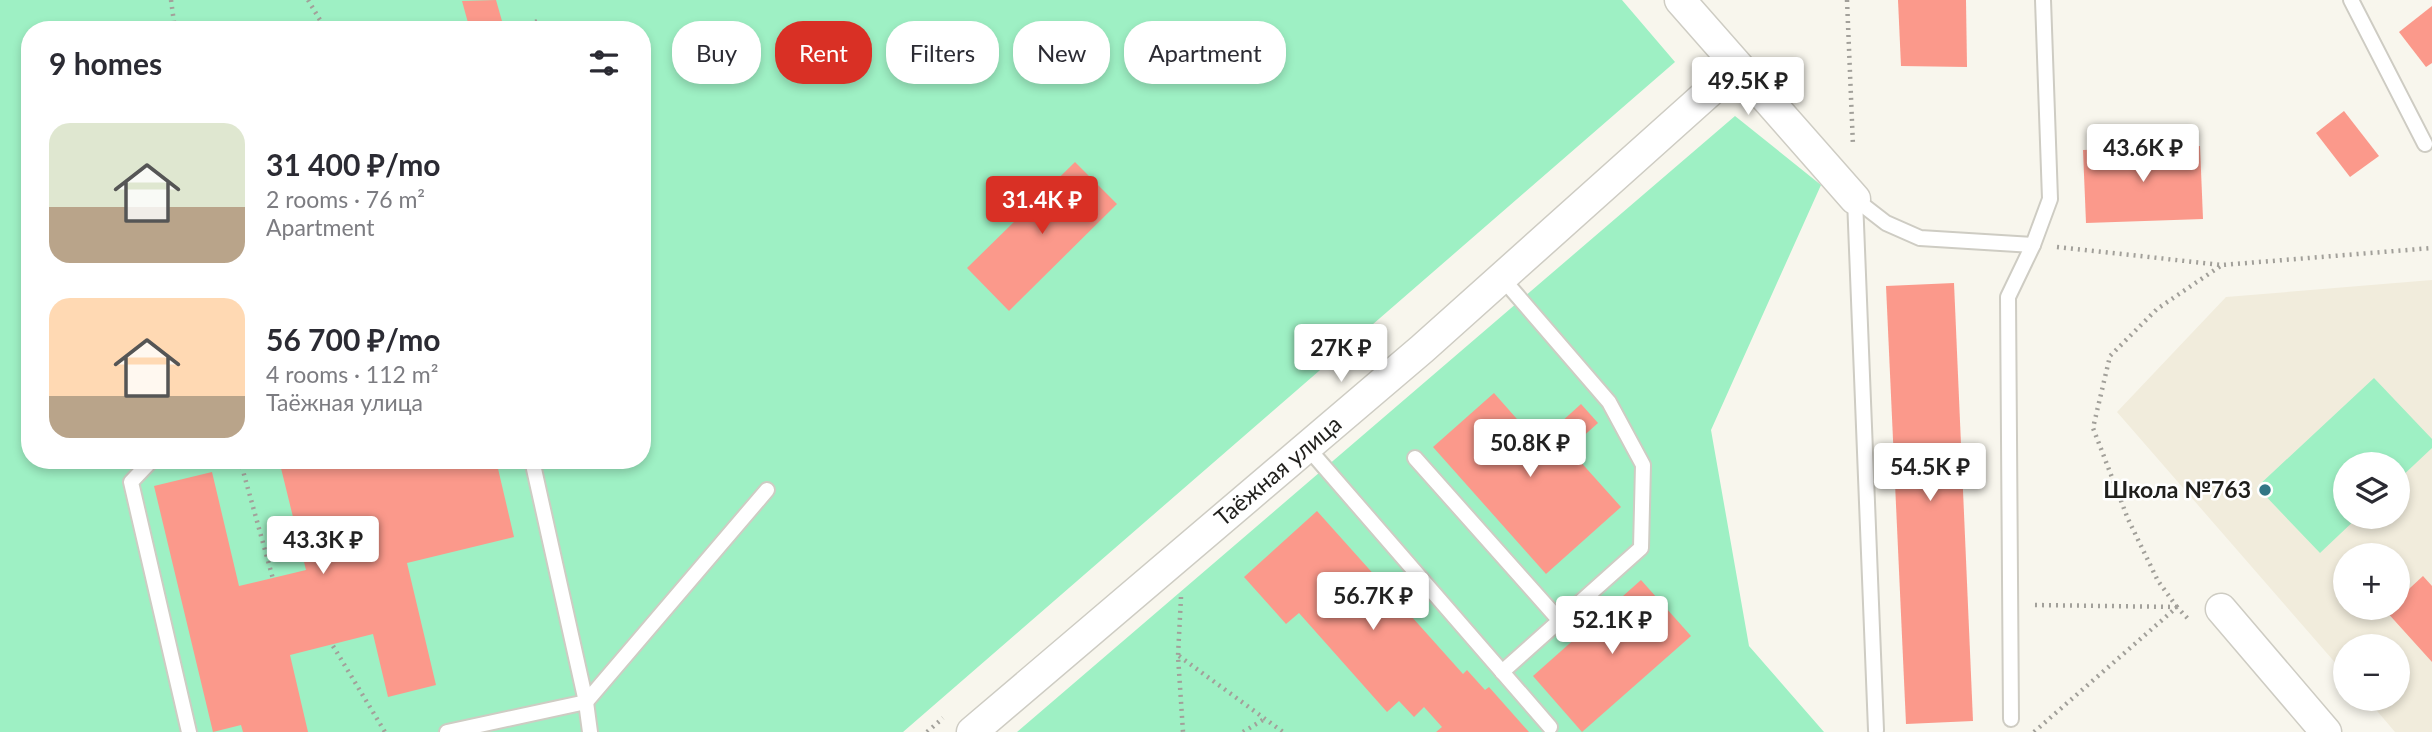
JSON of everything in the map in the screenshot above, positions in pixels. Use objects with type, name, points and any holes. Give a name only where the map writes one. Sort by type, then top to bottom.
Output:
[{"type":"street","points":[[1680,0],[1855,199]]},
{"type":"street","name":"Таёжная улица","points":[[972,732],[1502,278],[1737,67]]},
{"type":"street","points":[[2221,608],[2326,732]]},
{"type":"lane","points":[[2011,719],[2007,297],[2033,245],[2050,199],[2043,0]]},
{"type":"lane","points":[[2351,0],[2426,144]]},
{"type":"lane","points":[[1855,199],[1886,223],[1920,237],[2033,245]]},
{"type":"lane","points":[[1855,199],[1877,730]]},
{"type":"lane","points":[[1502,278],[1609,402],[1643,465],[1641,548],[1503,672]]},
{"type":"lane","points":[[1307,447],[1550,727]]},
{"type":"lane","points":[[1415,458],[1560,621]]},
{"type":"lane","points":[[143,469],[131,482],[189,732]]},
{"type":"lane","points":[[534,469],[586,702],[590,732]]},
{"type":"lane","points":[[447,732],[586,702],[767,489]]},
{"type":"path","points":[[172,0],[174,21]]},
{"type":"path","points":[[309,0],[321,21]]},
{"type":"path","points":[[1847,0],[1855,199]]},
{"type":"path","points":[[2033,245],[2222,265],[2432,248]]},
{"type":"path","points":[[2195,628],[2158,581],[2128,519],[2093,428],[2110,356],[2157,309],[2222,265]]},
{"type":"path","points":[[243,469],[274,579]]},
{"type":"path","points":[[1181,586],[1178,656],[1183,732]]},
{"type":"path","points":[[2010,604],[2178,607]]},
{"type":"path","points":[[2034,732],[2178,607]]},
{"type":"path","points":[[333,646],[385,732]]},
{"type":"path","points":[[1178,656],[1283,732]]},
{"type":"path","points":[[927,732],[948,714]]},
{"type":"path","points":[[1244,732],[1266,718]]},
{"type":"shaded area","name":"Школа №763","points":[[2432,280],[2432,732],[2395,732],[2377,711],[2410,711],[2410,634],[2333,634],[2333,660],[2117,412],[2226,297]]},
{"type":"green space","points":[[0,0],[1622,0],[1675,62],[903,732],[0,732]]},
{"type":"green space","points":[[1735,116],[1821,185],[1711,430],[1749,646],[1824,732],[1017,732]]},
{"type":"green space","points":[[2374,378],[2432,439],[2432,448],[2410,469],[2410,452],[2333,452],[2333,529],[2345,529],[2320,553],[2257,487]]},
{"type":"building","points":[[496,0],[502,21],[468,21],[462,1]]},
{"type":"building","points":[[1898,0],[1966,0],[1967,67],[1901,66]]},
{"type":"building","points":[[2432,6],[2432,63],[2426,67],[2399,32]]},
{"type":"building","points":[[2344,111],[2379,156],[2350,177],[2316,133]]},
{"type":"building","points":[[2200,146],[2203,219],[2086,223],[2083,150]]},
{"type":"building","points":[[1075,162],[1117,204],[1009,311],[967,268]]},
{"type":"building","points":[[1954,283],[1973,721],[1906,724],[1886,286]]},
{"type":"building","points":[[1494,393],[1538,443],[1581,404],[1598,423],[1569,449],[1621,507],[1546,574],[1433,447]]},
{"type":"building","points":[[281,469],[498,469],[514,537],[407,563],[436,685],[388,697],[373,634],[290,655],[308,732],[243,732],[241,725],[213,732],[154,486],[212,472],[239,586],[306,570]]},
{"type":"building","points":[[1317,511],[1463,674],[1467,670],[1485,690],[1489,687],[1529,732],[1436,732],[1442,727],[1424,707],[1414,717],[1399,701],[1387,712],[1299,613],[1286,624],[1244,577]]},
{"type":"building","points":[[2423,576],[2432,586],[2432,662],[2410,638],[2410,634],[2407,634],[2394,620],[2410,620],[2410,588]]},
{"type":"building","points":[[1641,580],[1691,636],[1582,732],[1533,676]]},
{"type":"place","name":"Школа №763","points":[[2265,490]]}]
